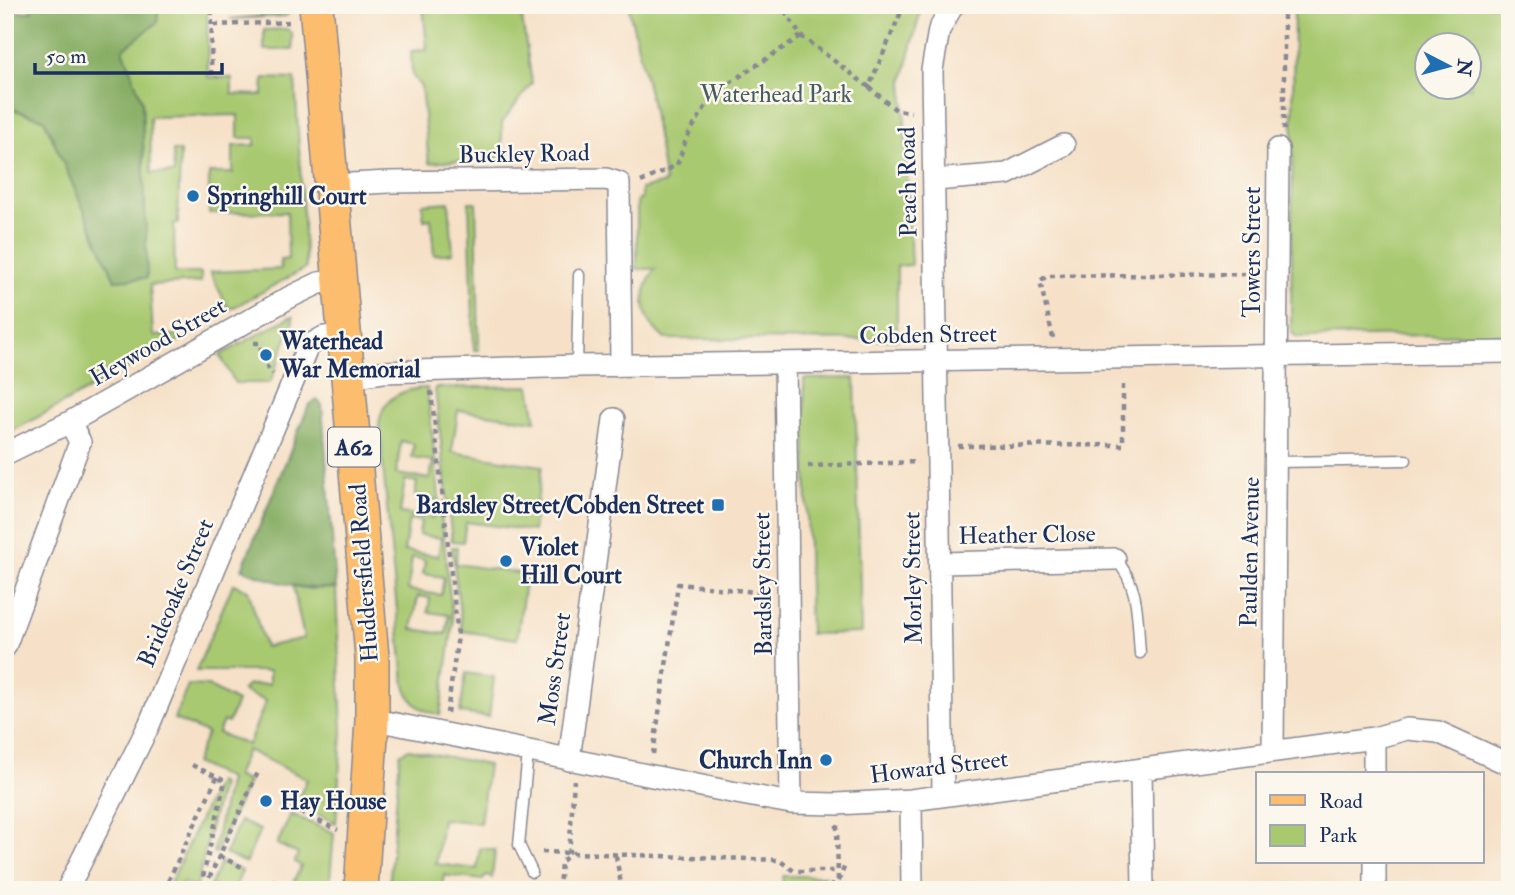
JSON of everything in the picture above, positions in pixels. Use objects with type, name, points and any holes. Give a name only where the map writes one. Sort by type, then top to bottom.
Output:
[{"type":"main road","name":"Huddersfield Road","points":[[306,13],[331,186],[371,644],[372,721],[361,890]]},
{"type":"street","name":"Peach Road","points":[[937,361],[932,70],[936,43],[953,5]]},
{"type":"street","points":[[935,180],[1007,174],[1064,145]]},
{"type":"street","name":"Towers Street","points":[[1278,149],[1278,355]]},
{"type":"street","name":"Buckley Road","points":[[331,186],[389,182],[606,179],[619,183],[621,365]]},
{"type":"street","name":"Heywood Street","points":[[5,454],[70,422],[290,297],[319,283],[339,280]]},
{"type":"street","name":"Brideoake Street","points":[[67,890],[149,725],[308,346],[324,337],[343,334]]},
{"type":"street","name":"Cobden Street","points":[[348,377],[383,372],[621,365],[1510,352]]},
{"type":"street","name":"Paulden Avenue","points":[[1273,750],[1278,355]]},
{"type":"street","name":"Morley Street","points":[[937,361],[936,454],[943,793]]},
{"type":"street","name":"Bardsley Street","points":[[785,363],[791,803]]},
{"type":"street","name":"Moss Street","points":[[572,770],[614,419]]},
{"type":"street","points":[[5,647],[80,442],[70,422]]},
{"type":"street","name":"Heather Close","points":[[940,564],[1115,559]]},
{"type":"street","name":"Howard Street","points":[[372,721],[528,753],[572,770],[791,803],[911,800],[943,793],[1374,738],[1407,729],[1438,732],[1510,765]]},
{"type":"street","points":[[1374,738],[1374,772]]},
{"type":"street","points":[[1141,769],[1143,890]]},
{"type":"street","points":[[911,800],[912,890]]},
{"type":"street","points":[[1375,864],[1375,890]]},
{"type":"lane","points":[[577,366],[579,275]]},
{"type":"lane","points":[[1277,462],[1406,460]]},
{"type":"lane","points":[[1115,559],[1127,571],[1135,590],[1140,653]]},
{"type":"lane","points":[[528,753],[519,845],[532,872]]},
{"type":"path","points":[[211,75],[214,25],[212,5]]},
{"type":"path","points":[[781,5],[801,36],[896,110],[933,114]]},
{"type":"path","points":[[869,87],[904,5]]},
{"type":"path","points":[[1278,149],[1284,133],[1284,5]]},
{"type":"path","points":[[214,25],[306,13]]},
{"type":"path","points":[[619,183],[640,183],[677,165],[687,137],[712,94],[801,36]]},
{"type":"path","points":[[1058,358],[1040,282],[1047,276],[1277,273]]},
{"type":"path","points":[[246,343],[260,343],[263,362],[276,378]]},
{"type":"path","points":[[787,467],[936,454],[1123,445],[1123,357]]},
{"type":"path","points":[[430,383],[458,636],[446,720]]},
{"type":"path","points":[[653,760],[678,584],[778,595]]},
{"type":"path","points":[[192,765],[225,781],[204,888]]},
{"type":"path","points":[[204,888],[259,770]]},
{"type":"path","points":[[559,890],[561,862],[569,855],[572,770]]},
{"type":"path","points":[[164,890],[217,777]]},
{"type":"path","points":[[282,804],[341,831]]},
{"type":"path","points":[[836,821],[838,883]]},
{"type":"path","points":[[549,854],[779,860],[794,871],[838,872]]},
{"type":"path","points":[[219,856],[244,867]]},
{"type":"path","points":[[616,856],[622,890]]},
{"type":"path","points":[[821,890],[838,883],[845,865]]},
{"type":"path","points":[[272,880],[295,890]]},
{"type":"green space","points":[[31,5],[157,5],[158,22],[123,49],[142,101],[147,278],[115,280],[44,119],[5,107],[5,13],[31,11]]},
{"type":"green space","points":[[157,5],[207,5],[208,77],[232,78],[232,94],[263,95],[264,78],[295,79],[306,268],[229,310],[210,272],[281,269],[280,260],[288,259],[287,212],[209,213],[209,173],[233,173],[233,146],[255,145],[255,138],[238,138],[238,115],[150,117],[151,173],[174,173],[173,151],[180,151],[178,223],[174,224],[175,273],[201,273],[201,282],[150,285],[153,336],[180,335],[180,340],[5,435],[5,107],[44,119],[115,280],[145,224],[142,101],[122,49],[158,22]]},
{"type":"green space","points":[[261,5],[289,5],[290,12],[286,16],[230,19],[261,16]]},
{"type":"green space","points":[[423,5],[520,5],[532,83],[502,122],[502,158],[429,163],[421,87],[412,75],[411,51],[427,50]]},
{"type":"green space","name":"Waterhead Park","points":[[628,5],[922,5],[903,81],[911,265],[897,266],[897,340],[665,339],[657,331],[647,315],[644,297],[655,269],[637,269],[637,200],[641,200],[641,189],[665,183],[652,106]]},
{"type":"green space","points":[[1294,5],[1510,5],[1510,334],[1297,337],[1291,332]]},
{"type":"green space","points":[[287,29],[292,33],[293,50],[264,50],[264,30]]},
{"type":"green space","points":[[449,202],[453,253],[434,255],[431,219],[424,220],[422,204]]},
{"type":"green space","points":[[469,202],[476,202],[479,350],[474,350]]},
{"type":"green space","points":[[293,317],[293,322],[270,383],[235,383],[220,355]]},
{"type":"green space","points":[[855,378],[861,633],[810,634],[804,379]]},
{"type":"green space","points":[[530,386],[536,421],[458,410],[452,452],[542,466],[533,531],[466,522],[463,542],[452,541],[435,388]]},
{"type":"green space","points":[[427,388],[453,623],[440,715],[416,705],[404,682],[379,425],[384,408],[395,396],[409,390]],"holes":[[[401,441],[414,444],[412,458],[433,461],[430,479],[396,474]],[[405,480],[417,482],[415,496],[436,500],[433,518],[400,513]],[[409,519],[421,521],[419,535],[441,538],[438,556],[404,551]],[[412,557],[425,560],[423,574],[444,577],[441,595],[408,590]],[[418,596],[430,598],[428,612],[449,615],[446,634],[412,629]]]},
{"type":"green space","points":[[317,400],[322,405],[336,588],[288,584],[242,569],[309,405]]},
{"type":"green space","points":[[452,547],[457,547],[456,564],[526,574],[517,639],[462,631]]},
{"type":"green space","points":[[233,584],[248,590],[265,647],[304,638],[293,586],[310,589],[336,588],[342,732],[336,823],[296,804],[307,779],[247,750],[236,776],[248,782],[216,853],[213,852],[229,779],[195,763],[207,733],[174,719],[188,685],[208,686],[237,702],[228,723],[223,721],[218,733],[248,745],[266,701],[242,691],[248,685],[269,684],[269,671],[196,671]]},
{"type":"green space","points":[[466,673],[494,677],[489,717],[460,713]]},
{"type":"green space","points":[[409,749],[488,765],[480,823],[442,819],[436,864],[477,869],[480,848],[495,850],[492,878],[486,876],[483,880],[444,875],[442,890],[389,890],[400,754]]},
{"type":"green space","points":[[217,782],[221,784],[196,888],[182,882],[179,890],[167,890]]},
{"type":"green space","points":[[291,814],[334,833],[329,890],[303,890],[292,885],[301,866],[295,862],[298,854],[277,844]]},
{"type":"green space","points":[[240,821],[260,830],[246,863],[225,854]]},
{"type":"green space","points":[[221,862],[242,871],[234,890],[210,886]]},
{"type":"green space","points":[[783,876],[825,876],[804,890],[782,890]]},
{"type":"place","name":"Springhill Court","points":[[193,196]]},
{"type":"place","name":"Waterhead War Memorial","points":[[266,355]]},
{"type":"place","name":"Bardsley Street/Cobden Street","points":[[718,505]]},
{"type":"place","name":"Violet Hill Court","points":[[506,561]]},
{"type":"place","name":"Church Inn","points":[[826,760]]},
{"type":"place","name":"Hay House","points":[[266,801]]}]
